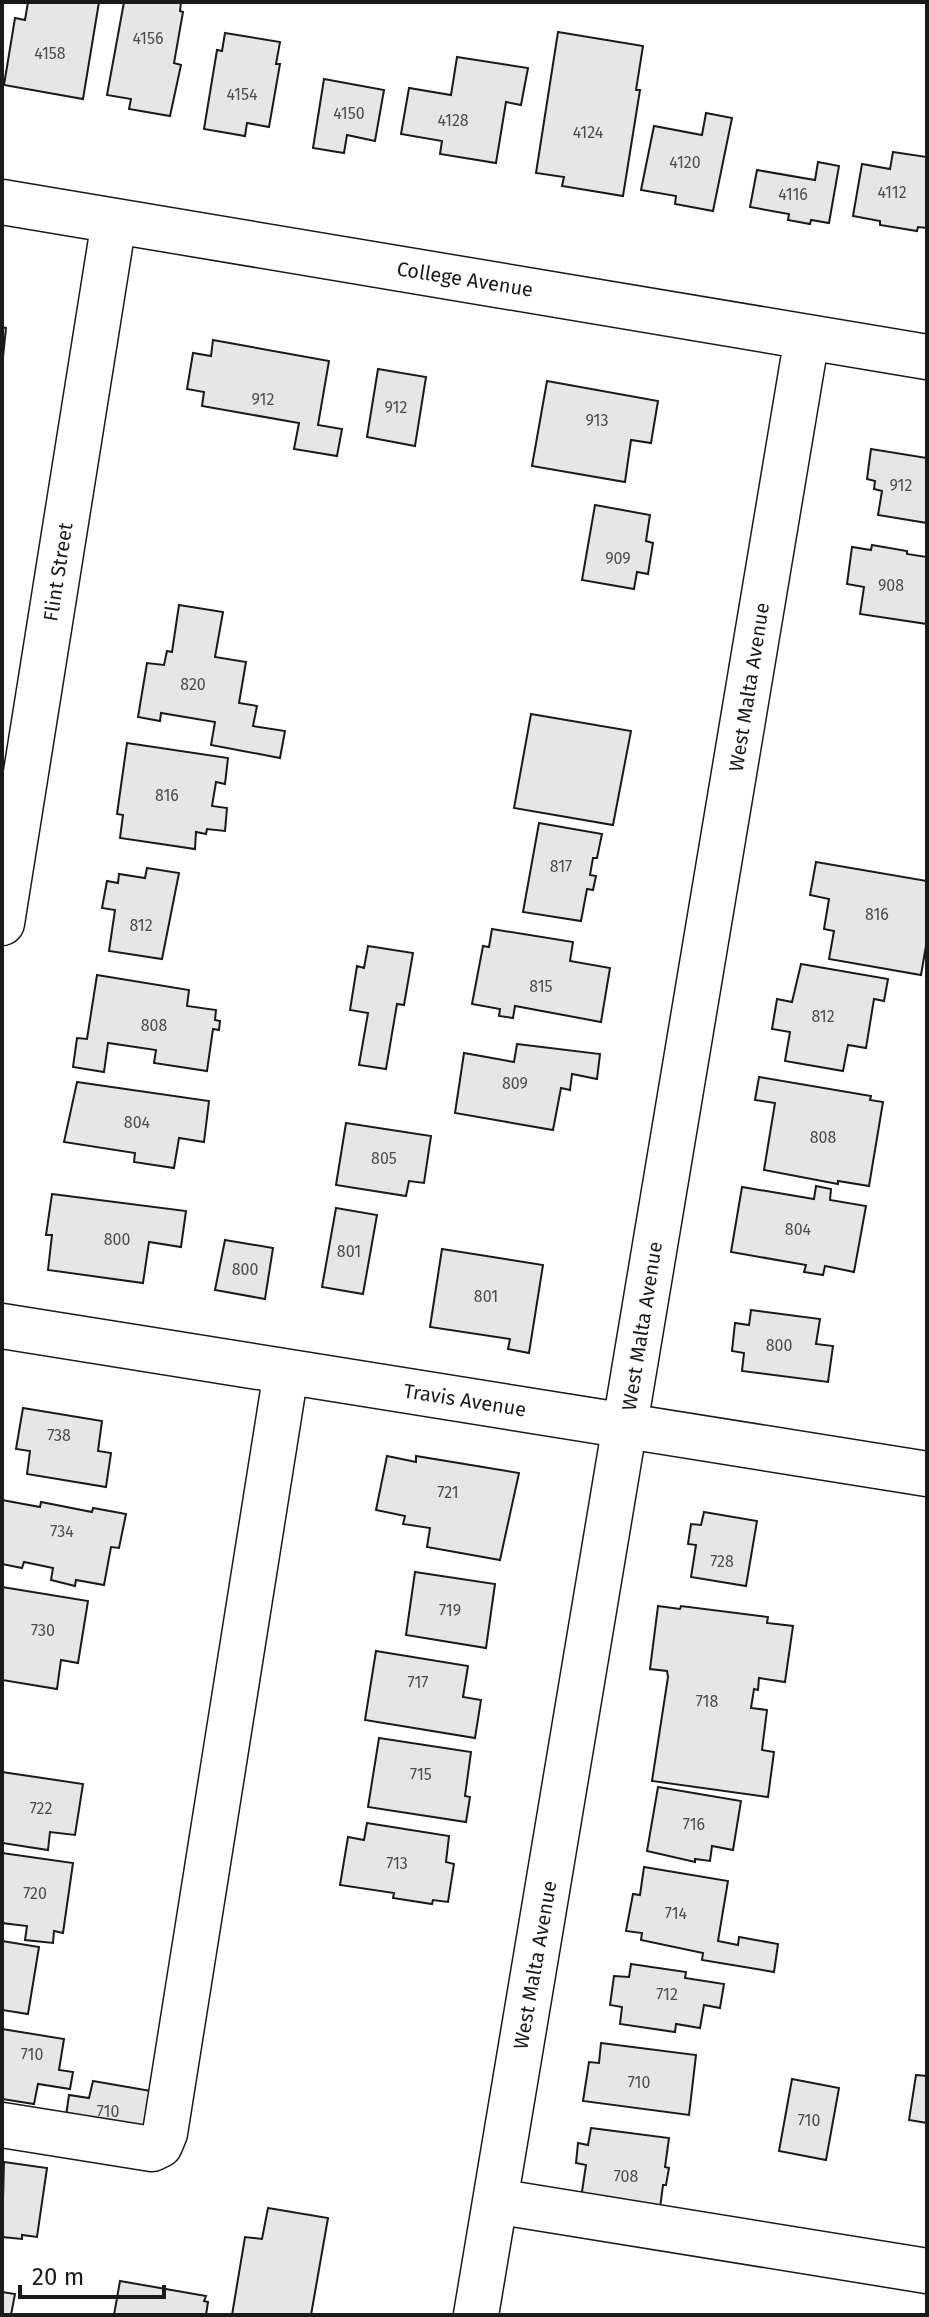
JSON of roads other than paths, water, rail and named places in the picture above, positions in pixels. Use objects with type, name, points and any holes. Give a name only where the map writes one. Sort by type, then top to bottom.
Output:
[{"type":"street","name":"College Avenue","points":[[2,202],[927,357]]},
{"type":"street","name":"Flint Street","points":[[2,923],[114,221]]},
{"type":"street","name":"West Malta Avenue","points":[[476,2315],[807,337]]},
{"type":"street","name":"Travis Avenue","points":[[2,1326],[927,1474]]},
{"type":"street","points":[[2,2125],[152,2149],[160,2145],[165,2133],[286,1372]]},
{"type":"street","points":[[495,2201],[927,2271]]}]
